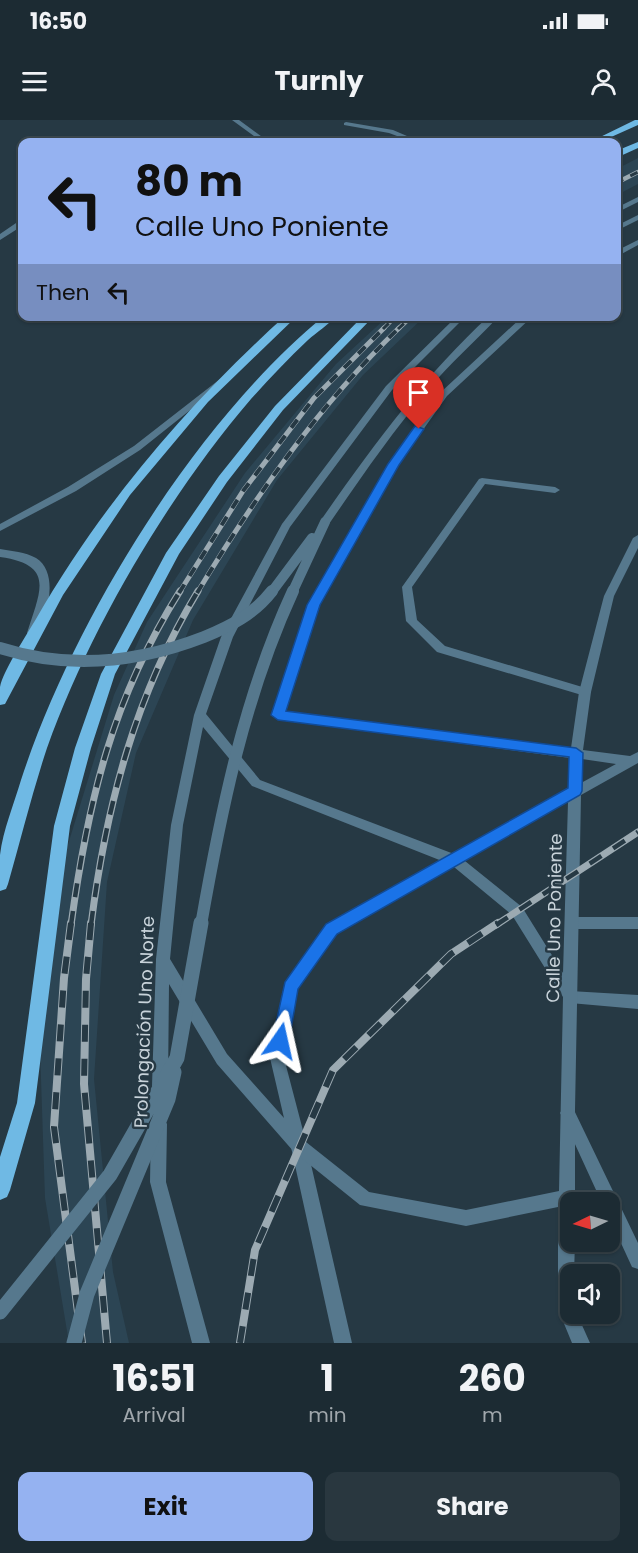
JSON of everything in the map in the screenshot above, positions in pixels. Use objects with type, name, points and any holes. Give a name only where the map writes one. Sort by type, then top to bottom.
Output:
[{"type":"main road","points":[[603,138],[638,122]]},
{"type":"main road","points":[[621,153],[638,145]]},
{"type":"main road","points":[[0,700],[31,637],[116,505],[164,442],[223,379],[287,321]]},
{"type":"main road","points":[[0,884],[27,784],[48,728],[87,639],[123,572],[211,440],[269,373],[326,321]]},
{"type":"main road","points":[[0,1190],[26,1103],[62,826],[83,748],[108,674],[174,553],[223,479],[279,408],[364,321]]},
{"type":"street","points":[[235,120],[260,138]]},
{"type":"street","points":[[346,124],[392,131],[409,138]]},
{"type":"street","points":[[621,208],[638,200]]},
{"type":"street","points":[[621,226],[638,217]]},
{"type":"street","points":[[0,238],[18,225]]},
{"type":"street","points":[[621,252],[638,242]]},
{"type":"street","name":"Prolongación Uno Norte","points":[[201,1343],[158,1182],[163,959],[177,825],[200,715],[227,637],[285,526],[389,388],[457,321]]},
{"type":"street","points":[[0,648],[59,661],[98,662],[135,658],[176,650],[224,628],[255,610],[326,522],[385,437],[433,379],[490,321]]},
{"type":"street","points":[[523,321],[444,393],[394,464],[313,605],[278,715],[636,759]]},
{"type":"street","points":[[0,528],[72,489],[137,448],[223,379]]},
{"type":"street","points":[[555,490],[483,481],[407,587],[412,621],[441,649],[585,692]]},
{"type":"street","points":[[74,1343],[87,1294],[168,1099],[222,807],[247,715],[287,604],[326,522]]},
{"type":"street","name":"Calle Uno Poniente","points":[[567,1192],[576,753],[585,692],[609,596],[638,538]]},
{"type":"street","points":[[0,553],[21,554],[40,567],[47,584],[31,637]]},
{"type":"street","points":[[200,715],[256,783],[455,860],[517,911],[570,997],[638,1002]]},
{"type":"street","points":[[343,1343],[277,1058],[291,987],[332,929],[575,791],[636,759]]},
{"type":"street","points":[[572,923],[638,923]]},
{"type":"street","points":[[163,959],[222,1059],[299,1147],[366,1199],[466,1218],[560,1198]]},
{"type":"street","points":[[0,1312],[110,1175],[177,1058]]},
{"type":"street","points":[[567,1110],[638,1261]]},
{"type":"street","name":"Calle Uno Poniente","points":[[567,1252],[566,1309],[581,1343]]},
{"type":"shaded area","points":[[638,158],[638,184],[621,193],[621,167]]},
{"type":"shaded area","points":[[383,321],[420,321],[363,375],[277,480],[193,620],[136,753],[107,882],[94,1079],[113,1272],[129,1343],[69,1343],[45,1198],[40,1049],[58,877],[114,695],[147,622],[245,473],[336,364]]},
{"type":"railway","points":[[621,180],[638,172]]},
{"type":"railway","points":[[179,593],[243,491],[314,398],[391,321]]},
{"type":"railway","points":[[398,329],[407,321]]},
{"type":"railway","points":[[197,593],[289,454],[341,389],[398,329]]},
{"type":"railway","points":[[71,925],[86,836],[106,752],[137,671],[156,631],[180,591]]},
{"type":"railway","points":[[91,925],[105,837],[115,794],[140,711],[176,630],[198,591]]},
{"type":"railway","points":[[496,925],[638,832]]},
{"type":"railway","points":[[71,923],[64,978],[54,1127],[82,1343]]},
{"type":"railway","points":[[91,923],[86,979],[84,1084],[107,1343]]},
{"type":"railway","points":[[240,1343],[255,1250],[333,1070],[451,954],[498,923]]},
{"type":"route","points":[[280,1041],[291,987],[332,929],[575,791],[576,753],[278,715],[313,605],[394,464],[419,429]]}]
